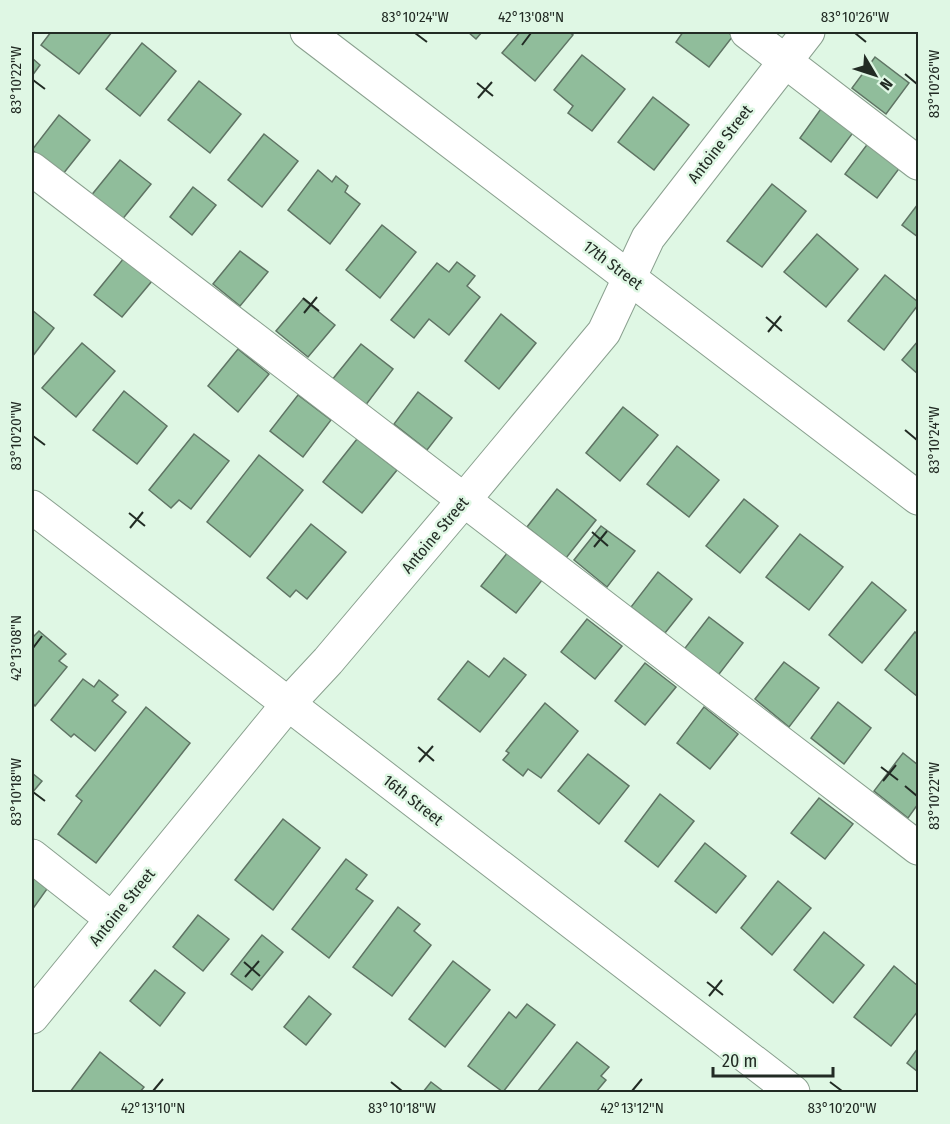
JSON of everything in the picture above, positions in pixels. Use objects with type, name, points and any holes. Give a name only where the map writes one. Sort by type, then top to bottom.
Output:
[{"type":"street","name":"17th Street","points":[[307,32],[918,498]]},
{"type":"street","points":[[747,32],[918,163]]},
{"type":"street","name":"Antoine Street","points":[[32,1017],[288,704],[335,652],[604,332],[648,238],[808,32]]},
{"type":"street","points":[[32,169],[918,848]]},
{"type":"street","name":"16th Street","points":[[32,507],[793,1092]]},
{"type":"street","points":[[32,856],[112,919]]},
{"type":"building","points":[[51,32],[112,32],[79,74],[41,45]]},
{"type":"building","points":[[468,32],[482,32],[476,39]]},
{"type":"building","points":[[520,32],[569,32],[573,35],[535,81],[502,53]]},
{"type":"building","points":[[683,32],[727,32],[733,36],[709,67],[676,42]]},
{"type":"building","points":[[142,43],[176,71],[140,116],[106,89]]},
{"type":"building","points":[[582,55],[625,89],[592,131],[568,113],[573,106],[554,90]]},
{"type":"building","points":[[875,57],[909,83],[886,114],[852,88]]},
{"type":"building","points":[[32,58],[40,65],[32,76]]},
{"type":"building","points":[[199,81],[241,114],[210,153],[168,120]]},
{"type":"building","points":[[653,97],[689,125],[654,170],[618,142]]},
{"type":"building","points":[[823,106],[855,130],[831,162],[800,138]]},
{"type":"building","points":[[59,115],[90,140],[63,174],[32,150]]},
{"type":"building","points":[[264,134],[298,161],[262,207],[228,180]]},
{"type":"building","points":[[869,142],[901,166],[877,198],[845,174]]},
{"type":"building","points":[[120,160],[151,184],[121,221],[90,197]]},
{"type":"building","points":[[318,170],[332,182],[336,176],[348,186],[345,192],[360,204],[330,244],[288,210]]},
{"type":"building","points":[[772,184],[806,211],[762,267],[727,241]]},
{"type":"building","points":[[193,187],[216,205],[192,235],[170,217]]},
{"type":"building","points":[[918,204],[918,237],[902,225]]},
{"type":"building","points":[[382,225],[416,252],[380,298],[346,270]]},
{"type":"building","points":[[817,234],[858,269],[826,307],[784,272]]},
{"type":"building","points":[[240,251],[268,272],[240,306],[213,284]]},
{"type":"building","points":[[124,258],[152,281],[122,317],[94,295]]},
{"type":"building","points":[[457,262],[475,276],[467,286],[480,297],[449,335],[429,319],[414,338],[391,320],[437,263],[449,272]]},
{"type":"building","points":[[885,275],[918,302],[918,305],[884,350],[848,321]]},
{"type":"building","points":[[303,299],[335,325],[308,357],[276,331]]},
{"type":"building","points":[[32,310],[54,328],[32,357]]},
{"type":"building","points":[[501,314],[536,343],[499,389],[465,361]]},
{"type":"building","points":[[918,341],[918,374],[902,360]]},
{"type":"building","points":[[82,343],[115,371],[76,417],[42,388]]},
{"type":"building","points":[[361,344],[393,369],[365,406],[332,380]]},
{"type":"building","points":[[238,349],[269,374],[238,412],[208,386]]},
{"type":"building","points":[[124,391],[167,426],[137,464],[93,430]]},
{"type":"building","points":[[418,392],[452,418],[427,450],[394,424]]},
{"type":"building","points":[[298,395],[331,420],[303,457],[270,431]]},
{"type":"building","points":[[623,407],[658,435],[620,481],[586,453]]},
{"type":"building","points":[[194,434],[229,461],[191,509],[179,500],[171,508],[149,490]]},
{"type":"building","points":[[357,439],[397,470],[362,513],[323,482]]},
{"type":"building","points":[[677,446],[719,480],[689,517],[647,484]]},
{"type":"building","points":[[259,455],[303,490],[250,557],[207,522]]},
{"type":"building","points":[[557,489],[596,520],[566,558],[527,527]]},
{"type":"building","points":[[744,499],[778,526],[740,573],[706,546]]},
{"type":"building","points":[[311,524],[346,552],[307,599],[296,590],[290,597],[267,578]]},
{"type":"building","points":[[601,526],[635,551],[607,587],[574,560]]},
{"type":"building","points":[[800,534],[843,567],[809,610],[766,577]]},
{"type":"building","points":[[508,552],[543,579],[516,613],[481,586]]},
{"type":"building","points":[[658,572],[692,599],[665,633],[631,607]]},
{"type":"building","points":[[872,582],[906,610],[862,663],[829,635]]},
{"type":"building","points":[[709,617],[743,643],[716,678],[682,652]]},
{"type":"building","points":[[587,619],[622,646],[595,679],[561,652]]},
{"type":"building","points":[[39,631],[66,654],[59,661],[67,667],[35,706],[32,702],[32,638]]},
{"type":"building","points":[[915,632],[918,635],[918,697],[885,670]]},
{"type":"building","points":[[504,658],[526,675],[480,732],[438,699],[468,661],[489,677]]},
{"type":"building","points":[[784,662],[819,688],[789,727],[755,699]]},
{"type":"building","points":[[645,663],[676,687],[645,725],[615,701]]},
{"type":"building","points":[[83,679],[94,687],[99,680],[118,695],[112,701],[126,712],[95,751],[74,734],[71,737],[51,720]]},
{"type":"building","points":[[838,702],[871,728],[844,764],[811,738]]},
{"type":"building","points":[[545,703],[578,731],[541,778],[528,769],[523,776],[503,760],[509,753],[506,751]]},
{"type":"building","points":[[146,707],[190,743],[96,863],[58,834],[82,801],[76,796]]},
{"type":"building","points":[[704,707],[738,734],[710,769],[677,743]]},
{"type":"building","points":[[903,753],[918,765],[918,804],[908,818],[874,791]]},
{"type":"building","points":[[588,754],[629,786],[599,824],[558,791]]},
{"type":"building","points":[[32,773],[42,781],[32,793]]},
{"type":"building","points":[[660,794],[694,821],[658,867],[625,841]]},
{"type":"building","points":[[819,798],[853,824],[825,859],[791,833]]},
{"type":"building","points":[[283,819],[320,848],[273,910],[235,880]]},
{"type":"building","points":[[705,843],[746,876],[716,913],[675,881]]},
{"type":"building","points":[[346,859],[367,875],[356,889],[373,901],[329,958],[292,929]]},
{"type":"building","points":[[32,877],[47,889],[32,910]]},
{"type":"building","points":[[778,881],[811,908],[772,955],[741,928]]},
{"type":"building","points":[[398,907],[420,924],[414,931],[431,945],[392,996],[353,967]]},
{"type":"building","points":[[198,915],[229,939],[203,971],[173,947]]},
{"type":"building","points":[[824,932],[864,965],[833,1003],[794,970]]},
{"type":"building","points":[[262,935],[283,952],[252,990],[231,974]]},
{"type":"building","points":[[453,961],[490,990],[445,1047],[409,1019]]},
{"type":"building","points":[[894,966],[918,986],[918,1011],[891,1046],[854,1017]]},
{"type":"building","points":[[155,970],[185,993],[160,1026],[130,1001]]},
{"type":"building","points":[[309,996],[331,1014],[306,1045],[284,1027]]},
{"type":"building","points":[[527,1004],[555,1025],[503,1092],[468,1066],[509,1012],[516,1018]]},
{"type":"building","points":[[577,1042],[609,1067],[601,1076],[606,1080],[596,1092],[537,1092]]},
{"type":"building","points":[[918,1048],[918,1072],[907,1063]]},
{"type":"building","points":[[100,1052],[144,1087],[140,1092],[70,1092]]},
{"type":"building","points":[[431,1082],[444,1092],[423,1092]]}]
